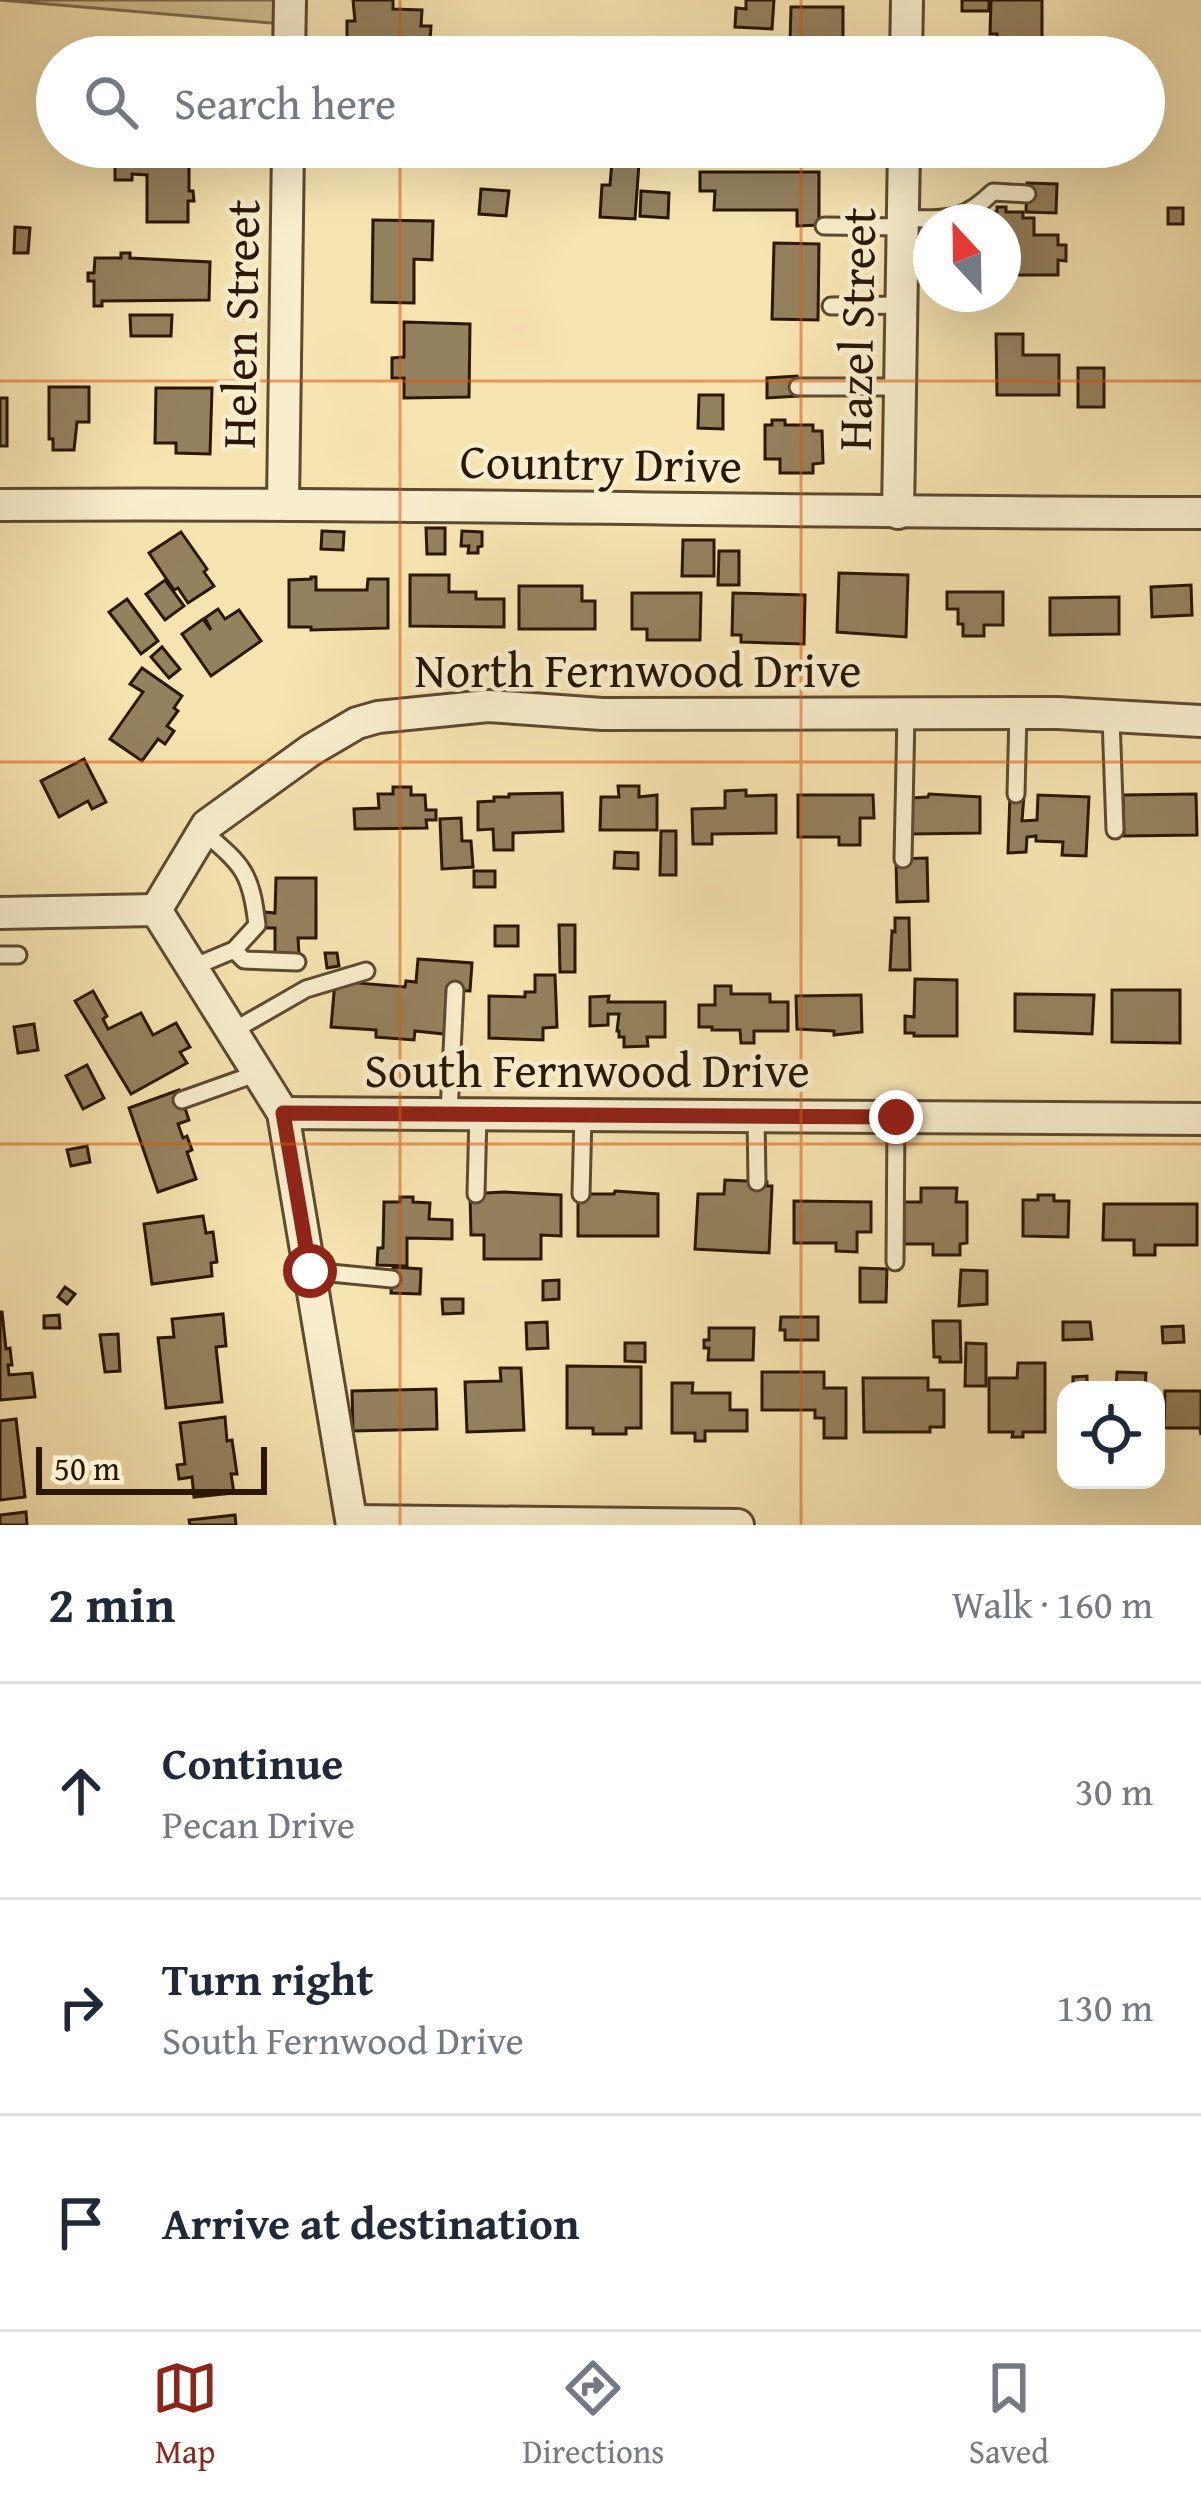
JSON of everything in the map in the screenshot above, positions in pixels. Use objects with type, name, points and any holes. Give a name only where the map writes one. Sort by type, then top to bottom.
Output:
[{"type":"street","points":[[289,36],[290,0]]},
{"type":"street","points":[[906,36],[907,0]]},
{"type":"street","name":"Helen Street","points":[[283,503],[288,168]]},
{"type":"street","name":"Hazel Street","points":[[898,513],[904,168]]},
{"type":"street","name":"Country Drive","points":[[0,505],[283,503],[1201,513]]},
{"type":"street","name":"North Fernwood Drive","points":[[156,910],[207,825],[310,750],[357,723],[378,717],[488,706],[602,714],[1018,713],[1201,721]]},
{"type":"street","points":[[0,913],[156,910],[283,1113],[353,1523],[738,1525]]},
{"type":"street","name":"South Fernwood Drive","points":[[283,1113],[1201,1119]]},
{"type":"lane","points":[[824,226],[959,217],[992,192],[1027,194]]},
{"type":"lane","points":[[831,306],[901,305]]},
{"type":"lane","points":[[798,386],[900,387]]},
{"type":"lane","points":[[1016,794],[1018,713]]},
{"type":"lane","points":[[903,859],[905,714]]},
{"type":"lane","points":[[1111,718],[1115,830]]},
{"type":"lane","points":[[191,968],[233,950],[257,925],[254,896],[241,864],[203,831]]},
{"type":"lane","points":[[233,950],[244,960],[297,962]]},
{"type":"lane","points":[[0,955],[19,955]]},
{"type":"lane","points":[[231,1032],[306,989],[366,971]]},
{"type":"lane","points":[[454,990],[476,1194]]},
{"type":"lane","points":[[182,1100],[258,1073]]},
{"type":"lane","points":[[581,1194],[584,1115]]},
{"type":"lane","points":[[756,1116],[757,1182]]},
{"type":"lane","points":[[895,1262],[896,1117]]},
{"type":"lane","points":[[310,1271],[392,1279]]},
{"type":"shaded area","points":[[0,0],[284,0],[283,24]]},
{"type":"building","points":[[353,0],[393,0],[393,9],[422,10],[421,26],[431,26],[430,36],[347,36],[347,21],[355,21]]},
{"type":"building","points":[[746,0],[774,0],[772,29],[735,27],[736,8],[746,9]]},
{"type":"building","points":[[962,0],[989,0],[989,11],[962,11]]},
{"type":"building","points":[[991,0],[1042,0],[1042,36],[990,34]]},
{"type":"building","points":[[791,7],[843,7],[843,36],[790,36]]},
{"type":"building","points":[[115,168],[189,168],[194,201],[188,201],[188,222],[147,222],[147,175],[115,180]]},
{"type":"building","points":[[611,168],[639,168],[635,219],[600,217],[602,185],[610,185]]},
{"type":"building","points":[[700,172],[819,172],[819,225],[797,226],[797,210],[714,210],[715,191],[700,191]]},
{"type":"building","points":[[1027,183],[1057,184],[1056,213],[1026,212]]},
{"type":"building","points":[[481,189],[509,191],[506,216],[479,214]]},
{"type":"building","points":[[641,191],[669,193],[668,218],[640,216]]},
{"type":"building","points":[[1168,208],[1183,208],[1183,224],[1168,224]]},
{"type":"building","points":[[1021,212],[1023,218],[1034,218],[1034,235],[1058,235],[1058,245],[1066,245],[1066,261],[1058,260],[1058,275],[1021,275]]},
{"type":"building","points":[[373,220],[433,221],[432,260],[414,259],[414,303],[372,302]]},
{"type":"building","points":[[15,227],[30,228],[28,253],[14,253]]},
{"type":"building","points":[[774,243],[819,244],[818,320],[772,319]]},
{"type":"building","points":[[121,253],[130,253],[130,258],[210,262],[209,300],[102,301],[102,306],[94,306],[94,281],[88,281],[88,273],[94,273],[95,258],[121,258]]},
{"type":"building","points":[[130,315],[172,315],[171,336],[131,336]]},
{"type":"building","points":[[404,322],[470,324],[469,397],[404,398],[404,378],[392,378],[392,358],[404,357]]},
{"type":"building","points":[[996,334],[1023,334],[1023,355],[1059,355],[1059,395],[997,395]]},
{"type":"building","points":[[1078,368],[1104,368],[1104,407],[1078,407]]},
{"type":"building","points":[[797,376],[798,396],[767,398],[767,378]]},
{"type":"building","points":[[49,387],[89,387],[89,422],[77,422],[74,450],[53,450]]},
{"type":"building","points":[[156,388],[212,388],[210,454],[176,453],[176,443],[155,443]]},
{"type":"building","points":[[699,395],[723,395],[723,429],[698,428]]},
{"type":"building","points":[[0,398],[7,398],[7,446],[0,446]]},
{"type":"building","points":[[772,420],[813,425],[813,431],[822,431],[823,463],[813,464],[813,473],[780,473],[780,459],[765,459],[765,425],[772,425]]},
{"type":"building","points":[[426,528],[445,528],[445,554],[427,554]]},
{"type":"building","points":[[322,531],[344,532],[343,550],[321,549]]},
{"type":"building","points":[[462,531],[482,532],[478,553],[468,553],[469,546],[461,546]]},
{"type":"building","points":[[181,532],[214,586],[188,603],[149,553]]},
{"type":"building","points":[[683,540],[714,540],[714,576],[682,576]]},
{"type":"building","points":[[719,551],[739,551],[739,585],[718,585]]},
{"type":"building","points":[[839,573],[908,575],[906,637],[837,632]]},
{"type":"building","points":[[410,575],[449,575],[449,592],[504,599],[504,627],[410,626]]},
{"type":"building","points":[[316,577],[316,590],[367,590],[368,579],[388,579],[388,628],[289,627],[289,580]]},
{"type":"building","points":[[165,580],[184,606],[165,620],[146,594]]},
{"type":"building","points":[[1191,585],[1192,615],[1152,617],[1151,587]]},
{"type":"building","points":[[519,586],[582,586],[582,601],[595,601],[595,629],[519,629]]},
{"type":"building","points":[[947,592],[1003,592],[1003,625],[984,625],[984,636],[963,636],[958,609],[947,609]]},
{"type":"building","points":[[632,593],[701,593],[700,640],[647,640],[647,629],[632,629]]},
{"type":"building","points":[[733,593],[805,595],[804,644],[741,642],[741,635],[732,635]]},
{"type":"building","points":[[1119,597],[1119,634],[1050,635],[1050,598]]},
{"type":"building","points":[[127,599],[158,641],[141,654],[109,612]]},
{"type":"building","points":[[218,609],[225,619],[239,610],[261,641],[211,676],[182,634],[203,619],[211,630],[205,618]]},
{"type":"building","points":[[162,647],[180,669],[169,678],[151,657]]},
{"type":"building","points":[[142,668],[182,696],[167,726],[174,731],[165,744],[158,739],[142,761],[110,739],[143,692],[130,684]]},
{"type":"building","points":[[84,759],[106,802],[92,809],[88,801],[59,817],[41,781]]},
{"type":"building","points":[[618,786],[639,786],[639,797],[657,795],[657,830],[600,830],[601,797],[619,797]]},
{"type":"building","points":[[393,787],[411,787],[411,795],[425,795],[426,810],[436,810],[436,820],[426,820],[427,828],[355,829],[354,809],[379,808],[378,794],[393,794]]},
{"type":"building","points":[[746,790],[746,796],[776,795],[776,833],[712,834],[712,844],[693,844],[692,809],[725,808],[725,791]]},
{"type":"building","points":[[562,793],[563,831],[513,833],[513,850],[494,850],[493,829],[478,830],[478,802],[509,794]]},
{"type":"building","points":[[929,794],[980,797],[980,833],[911,834],[911,798]]},
{"type":"building","points":[[1010,794],[1024,795],[1022,821],[1037,820],[1038,795],[1089,797],[1086,856],[1062,855],[1063,842],[1036,841],[1036,836],[1027,837],[1026,852],[1008,853]]},
{"type":"building","points":[[1196,794],[1197,835],[1124,836],[1123,795]]},
{"type":"building","points":[[798,795],[873,795],[874,818],[860,818],[860,845],[839,845],[839,837],[798,837]]},
{"type":"building","points":[[461,818],[462,841],[471,841],[473,867],[442,869],[440,819]]},
{"type":"building","points":[[661,831],[676,831],[676,875],[660,875]]},
{"type":"building","points":[[615,852],[638,853],[638,869],[614,868]]},
{"type":"building","points":[[927,858],[928,901],[897,902],[896,859]]},
{"type":"building","points":[[474,871],[495,871],[495,887],[474,887]]},
{"type":"building","points":[[276,878],[316,878],[316,938],[298,938],[299,954],[275,954],[275,928],[264,928],[264,912],[275,913]]},
{"type":"building","points":[[895,918],[909,918],[910,970],[890,970]]},
{"type":"building","points":[[559,925],[575,925],[575,972],[560,972]]},
{"type":"building","points":[[495,926],[518,926],[518,946],[495,946]]},
{"type":"building","points":[[325,953],[337,953],[339,966],[327,968]]},
{"type":"building","points":[[418,959],[472,963],[470,991],[448,990],[444,1034],[415,1031],[414,1040],[376,1037],[376,1030],[331,1027],[335,981],[405,987],[406,981],[416,982]]},
{"type":"building","points":[[535,975],[555,975],[557,1027],[543,1028],[543,1040],[489,1038],[489,996],[525,997],[525,992],[535,992]]},
{"type":"building","points":[[915,979],[957,980],[957,1036],[905,1033],[905,1016],[914,1017]]},
{"type":"building","points":[[715,986],[731,986],[731,994],[770,994],[770,1002],[788,1002],[788,1031],[754,1031],[754,1043],[741,1043],[740,1030],[699,1027],[699,1005],[715,1005]]},
{"type":"building","points":[[1112,990],[1180,990],[1180,1043],[1112,1042]]},
{"type":"building","points":[[93,991],[107,1016],[103,1019],[108,1029],[141,1013],[153,1035],[176,1023],[190,1047],[180,1052],[187,1063],[131,1094],[75,1001]]},
{"type":"building","points":[[1015,994],[1094,995],[1092,1034],[1015,1031]]},
{"type":"building","points":[[861,995],[862,1032],[834,1035],[834,1031],[797,1029],[796,996]]},
{"type":"building","points":[[609,996],[608,1002],[665,1002],[665,1037],[647,1037],[648,1046],[624,1047],[624,1037],[617,1031],[619,1014],[608,1014],[608,1025],[590,1026],[590,997]]},
{"type":"building","points":[[34,1024],[38,1050],[18,1053],[14,1027]]},
{"type":"building","points":[[87,1065],[104,1098],[83,1109],[66,1076]]},
{"type":"building","points":[[179,1090],[189,1120],[178,1124],[192,1150],[187,1152],[196,1179],[158,1192],[129,1108]]},
{"type":"building","points":[[87,1146],[90,1162],[71,1166],[67,1150]]},
{"type":"building","points":[[725,1180],[772,1186],[769,1253],[695,1249],[698,1194],[724,1194]]},
{"type":"building","points":[[921,1188],[957,1188],[956,1202],[967,1202],[967,1243],[960,1244],[960,1255],[933,1255],[933,1244],[904,1244],[904,1202],[921,1202]]},
{"type":"building","points":[[470,1194],[561,1195],[561,1236],[541,1235],[541,1259],[484,1259],[484,1235],[471,1235]]},
{"type":"building","points":[[578,1194],[658,1194],[658,1236],[578,1236]]},
{"type":"building","points":[[1038,1195],[1069,1201],[1068,1237],[1023,1236],[1023,1200],[1038,1200]]},
{"type":"building","points":[[400,1197],[430,1203],[429,1219],[452,1220],[452,1239],[407,1238],[407,1266],[377,1265],[378,1248],[383,1248],[384,1202],[400,1202]]},
{"type":"building","points":[[794,1201],[871,1202],[871,1232],[857,1232],[857,1252],[836,1251],[836,1243],[794,1243]]},
{"type":"building","points":[[1104,1204],[1197,1204],[1197,1245],[1155,1245],[1155,1255],[1134,1255],[1134,1240],[1103,1240]]},
{"type":"building","points":[[203,1216],[206,1233],[213,1232],[217,1262],[211,1263],[212,1276],[152,1284],[144,1224]]},
{"type":"building","points":[[393,1267],[421,1269],[420,1294],[391,1293]]},
{"type":"building","points":[[860,1268],[887,1269],[886,1302],[860,1302]]},
{"type":"building","points":[[961,1270],[987,1271],[987,1304],[959,1306]]},
{"type":"building","points":[[559,1280],[559,1299],[543,1300],[543,1281]]},
{"type":"building","points":[[65,1287],[75,1294],[67,1304],[58,1297]]},
{"type":"building","points":[[442,1299],[463,1299],[463,1313],[443,1314]]},
{"type":"building","points":[[0,1312],[6,1349],[10,1348],[9,1375],[32,1373],[35,1397],[0,1400]]},
{"type":"building","points":[[223,1314],[226,1346],[216,1347],[222,1402],[166,1408],[158,1338],[174,1337],[172,1319]]},
{"type":"building","points":[[59,1315],[60,1328],[44,1328],[44,1316]]},
{"type":"building","points":[[781,1317],[818,1317],[818,1340],[785,1340]]},
{"type":"building","points":[[933,1321],[960,1321],[961,1362],[940,1362],[940,1357],[934,1357]]},
{"type":"building","points":[[547,1322],[548,1348],[527,1349],[526,1323]]},
{"type":"building","points":[[1063,1322],[1090,1322],[1092,1339],[1063,1340]]},
{"type":"building","points":[[1183,1326],[1184,1342],[1163,1343],[1162,1327]]},
{"type":"building","points":[[709,1328],[754,1328],[753,1360],[708,1360],[704,1340],[709,1340]]},
{"type":"building","points":[[118,1334],[120,1371],[105,1372],[100,1335]]},
{"type":"building","points":[[625,1343],[645,1343],[645,1362],[625,1361]]},
{"type":"building","points":[[966,1343],[986,1344],[986,1386],[965,1386]]},
{"type":"building","points":[[1018,1363],[1045,1363],[1045,1432],[1012,1437],[1013,1432],[989,1432],[989,1378],[1017,1378]]},
{"type":"building","points":[[567,1366],[641,1367],[641,1428],[626,1428],[626,1434],[593,1434],[593,1428],[567,1428]]},
{"type":"building","points":[[500,1368],[521,1368],[524,1430],[467,1432],[465,1382],[501,1381]]},
{"type":"building","points":[[762,1372],[824,1372],[824,1388],[846,1388],[846,1438],[824,1438],[824,1418],[815,1418],[815,1410],[762,1410]]},
{"type":"building","points":[[1117,1372],[1146,1373],[1146,1381],[1116,1381]]},
{"type":"building","points":[[863,1378],[928,1378],[928,1390],[944,1390],[944,1427],[930,1427],[930,1432],[864,1432]]},
{"type":"building","points":[[672,1383],[693,1383],[692,1393],[730,1393],[730,1410],[747,1410],[747,1431],[705,1431],[705,1441],[695,1441],[695,1433],[672,1433]]},
{"type":"building","points":[[436,1389],[437,1429],[353,1431],[352,1391]]},
{"type":"building","points":[[1165,1391],[1201,1391],[1201,1435],[1200,1428],[1165,1428]]},
{"type":"building","points":[[225,1417],[237,1474],[231,1474],[234,1493],[194,1497],[192,1477],[179,1479],[177,1465],[185,1464],[180,1423]]},
{"type":"building","points":[[16,1419],[25,1497],[0,1500],[0,1421]]},
{"type":"building","points":[[26,1512],[27,1525],[0,1525],[0,1515]]},
{"type":"building","points":[[235,1515],[236,1525],[190,1525],[189,1520]]},
{"type":"route","points":[[310,1271],[283,1113],[896,1117]]}]
